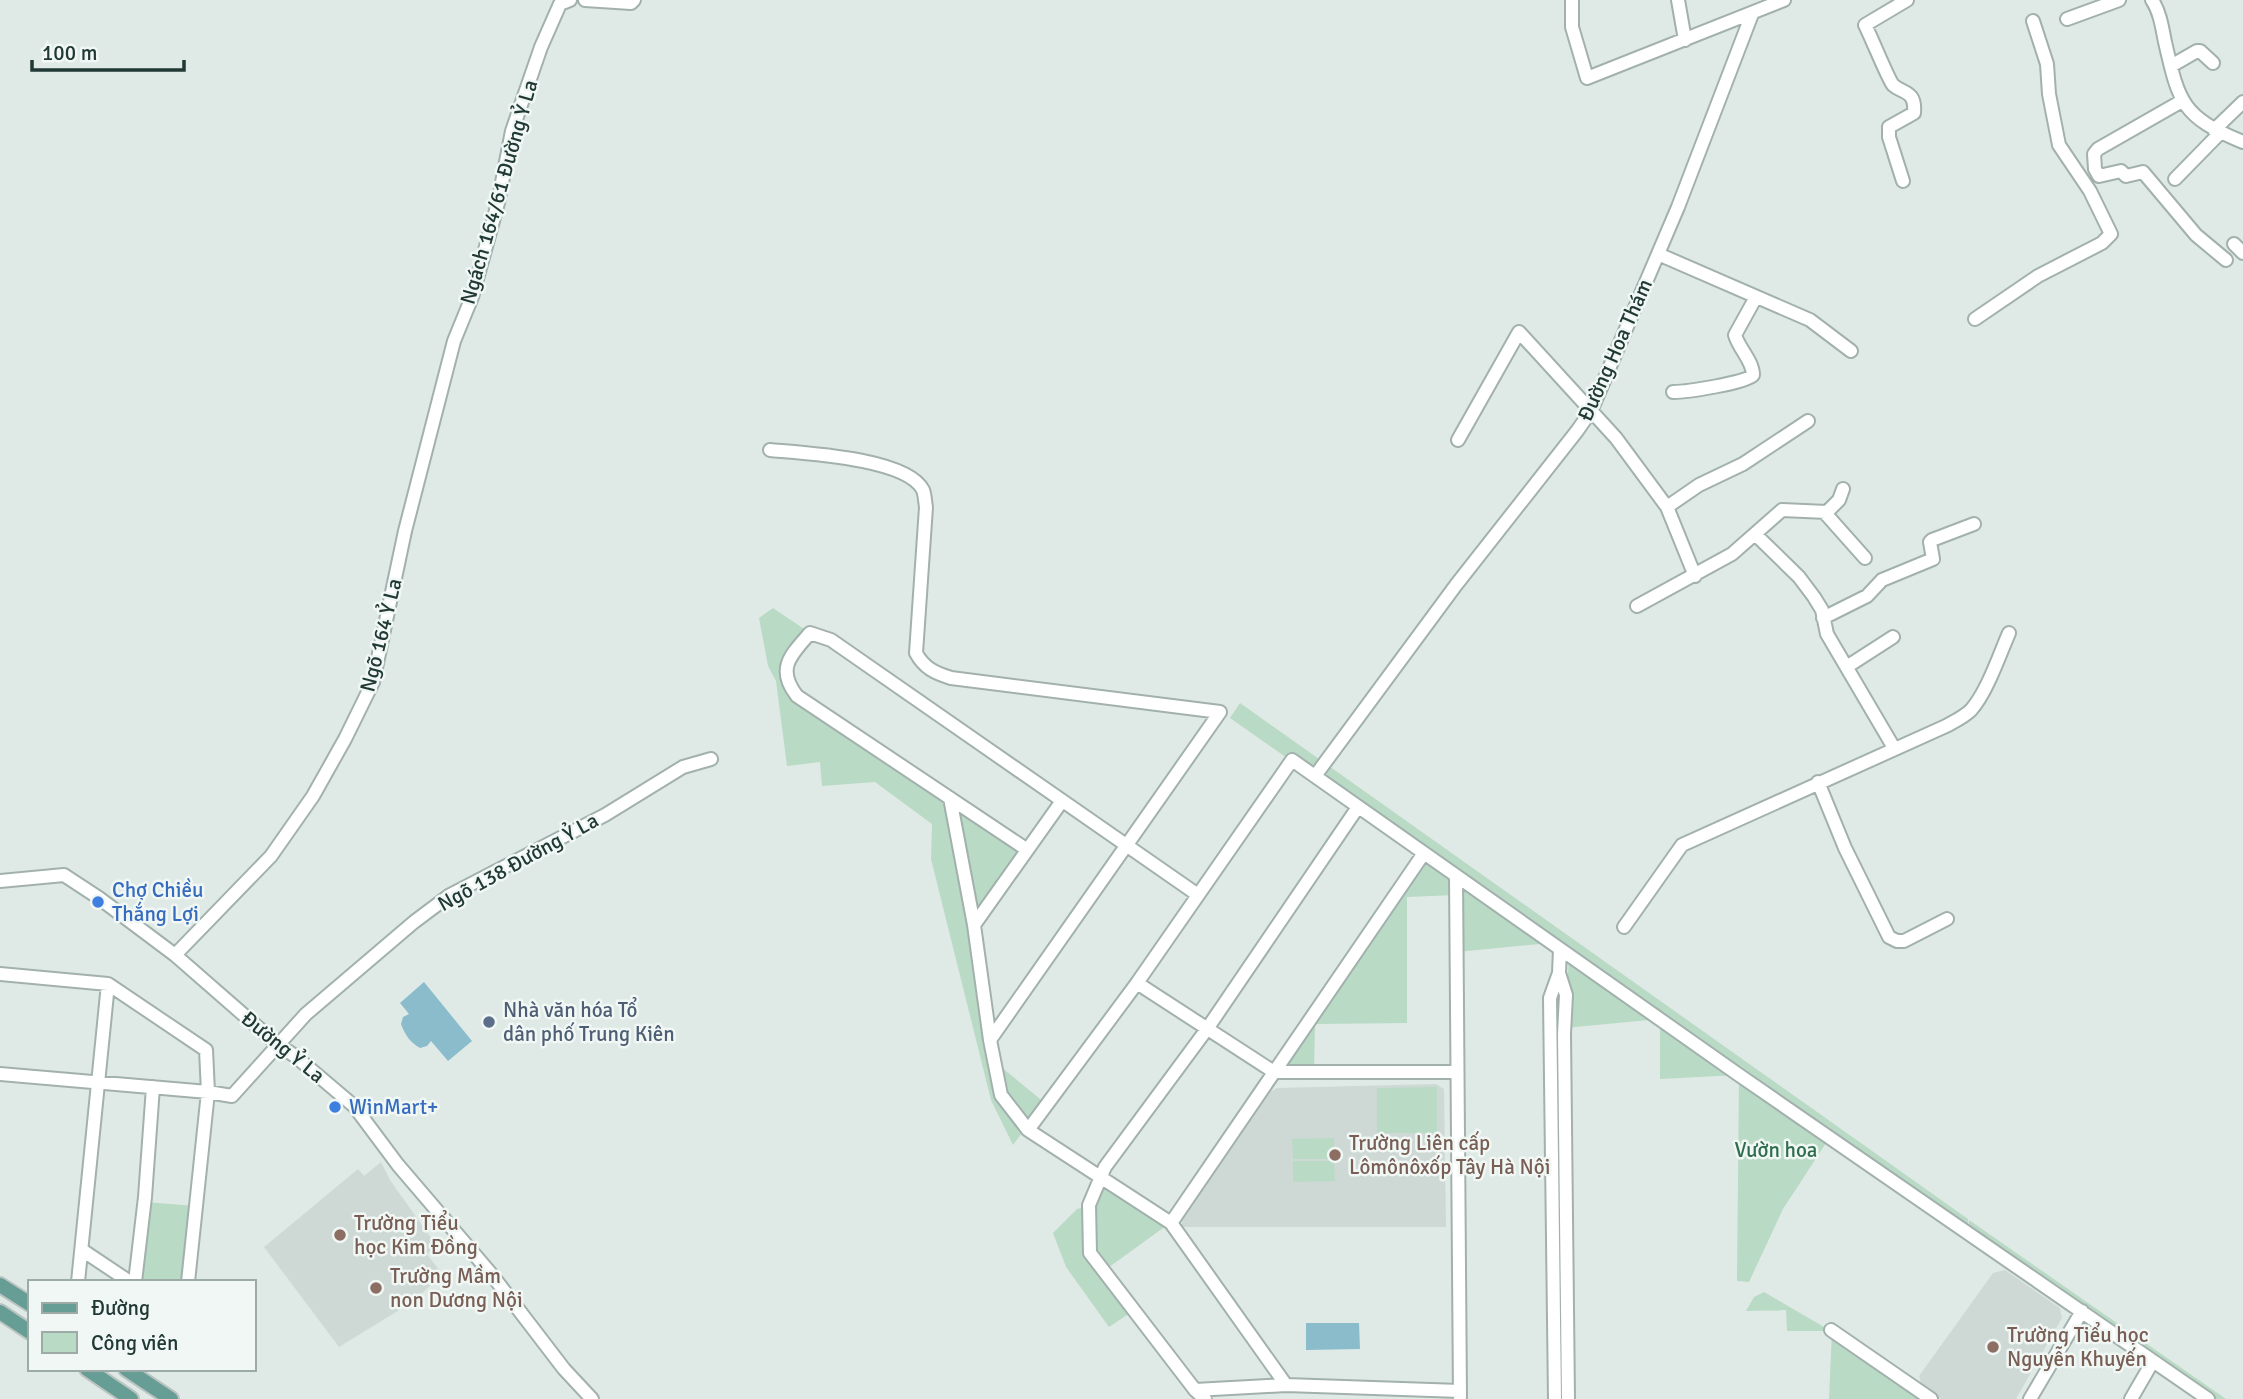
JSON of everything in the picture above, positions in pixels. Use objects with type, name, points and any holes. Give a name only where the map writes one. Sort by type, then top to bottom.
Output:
[{"type":"main road","points":[[0,1284],[28,1303]]},
{"type":"main road","points":[[0,1312],[28,1331]]},
{"type":"main road","points":[[90,1371],[131,1399]]},
{"type":"main road","points":[[130,1371],[171,1399]]},
{"type":"street","points":[[585,0],[631,3],[635,0]]},
{"type":"street","points":[[1572,0],[1572,27],[1586,77],[1752,14],[1775,2]]},
{"type":"street","points":[[1678,0],[1685,40]]},
{"type":"street","points":[[1903,181],[1889,137],[1889,127],[1908,118],[1914,113],[1914,107],[1910,94],[1893,85],[1865,24],[1907,0]]},
{"type":"street","points":[[2067,19],[2119,0]]},
{"type":"street","points":[[2152,0],[2159,13],[2175,84],[2188,111],[2217,131],[2243,142]]},
{"type":"street","name":"Ngách 164/61 Đường Ỷ La","points":[[454,341],[472,297],[491,230],[512,131],[541,47],[565,2]]},
{"type":"street","name":"Đường Hoa Thám","points":[[1315,776],[1456,585],[1591,411],[1658,254],[1752,14]]},
{"type":"street","points":[[1975,319],[2038,276],[2110,237],[2106,222],[2090,191],[2059,145],[2046,64],[2033,21]]},
{"type":"street","points":[[2171,66],[2197,51],[2213,63]]},
{"type":"street","points":[[2182,101],[2098,149],[2094,154],[2095,173],[2099,176],[2121,171],[2126,176],[2143,172],[2196,235],[2226,261]]},
{"type":"street","points":[[2175,179],[2243,102]]},
{"type":"street","points":[[1658,254],[1810,320],[1851,351]]},
{"type":"street","points":[[1673,392],[1692,392],[1718,384],[1745,381],[1753,375],[1754,370],[1735,335],[1756,297]]},
{"type":"street","points":[[1458,440],[1519,332],[1616,438],[1667,507],[1695,576]]},
{"type":"street","name":"Ngõ 164 Ỷ La","points":[[175,955],[271,856],[313,796],[373,682],[405,531],[454,341]]},
{"type":"street","points":[[1667,507],[1699,485],[1743,464],[1808,421]]},
{"type":"street","points":[[770,450],[861,460],[893,469],[914,480],[923,490],[926,507],[916,653],[922,664],[934,672],[951,678],[1220,712],[990,1040]]},
{"type":"street","points":[[1825,513],[1837,503],[1843,489]]},
{"type":"street","points":[[1637,606],[1732,554],[1784,509],[1825,513],[1865,558]]},
{"type":"street","points":[[1823,618],[1867,596],[1882,580],[1933,559],[1930,542],[1933,539],[1973,524]]},
{"type":"street","points":[[1756,534],[1805,584],[1822,610],[1827,634],[1895,748]]},
{"type":"street","points":[[1026,849],[797,696],[788,684],[788,659],[810,633],[831,640],[1198,895]]},
{"type":"street","points":[[1624,927],[1682,845],[1946,726],[1970,711],[1997,662],[2008,633]]},
{"type":"street","points":[[1848,666],[1893,637]]},
{"type":"street","name":"Ngõ 138 Đường Ỷ La","points":[[208,1092],[232,1097],[306,1014],[414,922],[450,895],[605,815],[683,767],[711,759]]},
{"type":"street","points":[[1028,1130],[1137,983],[1292,760],[2208,1399]]},
{"type":"street","points":[[1818,782],[1889,937],[1904,941],[1947,919]]},
{"type":"street","points":[[950,798],[974,925],[990,1040],[1001,1095],[1028,1130],[1171,1223],[1286,1385]]},
{"type":"street","points":[[974,925],[1062,801]]},
{"type":"street","points":[[1205,1399],[1195,1390],[1090,1253],[1089,1206],[1099,1178],[1110,1161],[1207,1029],[1358,807]]},
{"type":"street","points":[[1171,1223],[1424,853]]},
{"type":"street","name":"Đường Ỷ La","points":[[0,881],[64,875],[175,955],[277,1044],[354,1106],[398,1165],[492,1275],[564,1369],[593,1399]]},
{"type":"street","points":[[1195,1390],[1229,1393],[1286,1385],[1460,1395],[1456,876]]},
{"type":"street","points":[[1555,1399],[1550,998],[1559,973],[1560,949]]},
{"type":"street","points":[[1559,973],[1566,995],[1564,1034],[1568,1399]]},
{"type":"street","points":[[0,974],[108,984],[206,1050],[208,1092],[188,1280]]},
{"type":"street","points":[[1137,983],[1274,1073],[1457,1072]]},
{"type":"street","points":[[78,1280],[108,984]]},
{"type":"street","points":[[0,1074],[208,1092]]},
{"type":"street","points":[[133,1280],[145,1197],[153,1087]]},
{"type":"street","points":[[1110,1161],[1114,1187]]},
{"type":"street","points":[[82,1250],[130,1280]]},
{"type":"street","points":[[2030,1399],[2082,1311]]},
{"type":"street","points":[[1831,1330],[1931,1399]]},
{"type":"street","points":[[2131,1399],[2153,1361]]},
{"type":"shaded area","name":"Trường Liên cấp Lômônôxốp Tây Hà Nội","points":[[1436,1084],[1444,1089],[1446,1227],[1182,1227],[1182,1218],[1270,1092],[1277,1088]]},
{"type":"shaded area","points":[[381,1162],[390,1180],[436,1245],[427,1254],[442,1274],[414,1301],[339,1347],[264,1247],[358,1169],[364,1176]]},
{"type":"shaded area","name":"Trường Tiểu học Nguyễn Khuyến","points":[[2005,1270],[2060,1308],[2062,1318],[2016,1399],[1941,1399],[1922,1386],[1919,1376],[1993,1273]]},
{"type":"green space","points":[[773,608],[810,633],[785,657],[784,686],[946,800],[1001,1095],[1024,1130],[1013,1145],[991,1100],[931,859],[932,824],[875,782],[822,786],[820,762],[787,766],[776,681],[768,666],[759,618]]},
{"type":"green space","name":"Vườn hoa","points":[[1240,703],[1968,1219],[1968,1230],[1969,1220],[2226,1399],[2209,1399],[1830,1137],[1783,1209],[1749,1282],[1737,1281],[1739,1075],[1230,718]]},
{"type":"green space","points":[[950,799],[1025,849],[974,924]]},
{"type":"green space","points":[[1424,854],[1455,876],[1455,895],[1407,897],[1407,1023],[1315,1024],[1314,1072],[1275,1072]]},
{"type":"green space","points":[[1457,878],[1550,943],[1457,952]]},
{"type":"green space","points":[[1569,956],[1659,1019],[1565,1028]]},
{"type":"green space","points":[[1660,1020],[1738,1075],[1660,1079]]},
{"type":"green space","points":[[995,1062],[1045,1103],[1027,1128],[1002,1095]]},
{"type":"green space","points":[[1437,1087],[1437,1133],[1377,1133],[1377,1088]]},
{"type":"green space","points":[[1334,1138],[1334,1159],[1293,1159],[1292,1139]]},
{"type":"green space","points":[[1293,1161],[1334,1161],[1335,1181],[1293,1182]]},
{"type":"green space","points":[[1099,1179],[1170,1223],[1105,1270],[1091,1252],[1090,1206]]},
{"type":"green space","points":[[145,1202],[196,1206],[188,1280],[135,1280]]},
{"type":"green space","points":[[1089,1206],[1089,1253],[1133,1311],[1109,1327],[1066,1267],[1053,1233],[1077,1209]]},
{"type":"green space","points":[[1764,1292],[1831,1331],[1787,1331],[1786,1310],[1746,1311],[1754,1297]]},
{"type":"green space","points":[[1832,1331],[1930,1399],[1829,1399]]},
{"type":"water","points":[[424,982],[472,1041],[448,1061],[431,1041],[420,1048],[413,1043],[401,1024],[403,1017],[409,1014],[400,1003]]},
{"type":"water","points":[[1306,1323],[1359,1323],[1360,1349],[1306,1350]]},
{"type":"place","name":"Chợ Chiều Thắng Lợi","points":[[98,902]]},
{"type":"place","name":"Nhà văn hóa Tổ dân phố Trung Kiên","points":[[489,1022]]},
{"type":"place","name":"WinMart+","points":[[335,1107]]},
{"type":"place","name":"Trường Liên cấp Lômônôxốp Tây Hà Nội","points":[[1335,1155]]},
{"type":"place","name":"Trường Tiểu học Kim Đồng","points":[[340,1235]]},
{"type":"place","name":"Trường Mầm non Dương Nội","points":[[376,1288]]},
{"type":"place","name":"Trường Tiểu học Nguyễn Khuyến","points":[[1993,1347]]}]
